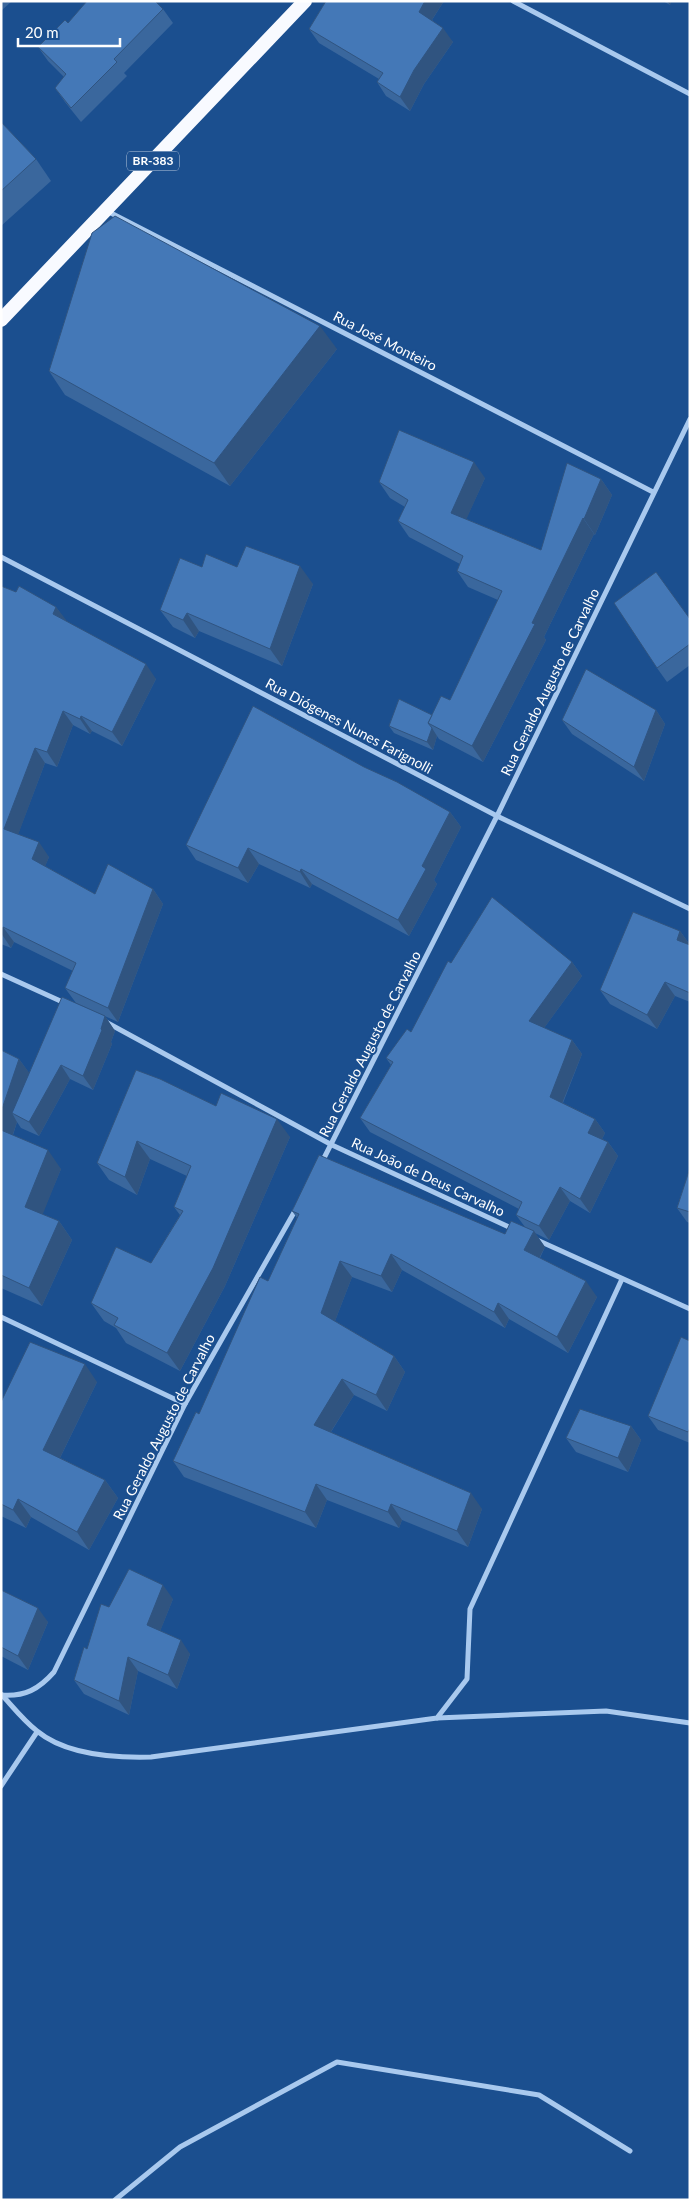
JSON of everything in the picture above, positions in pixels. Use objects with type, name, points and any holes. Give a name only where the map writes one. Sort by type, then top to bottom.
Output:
[{"type":"highway","name":"BR-383","points":[[1,320],[305,1]]},
{"type":"street","points":[[513,1],[690,94]]},
{"type":"street","name":"Rua José Monteiro","points":[[106,210],[653,492]]},
{"type":"street","name":"Rua Geraldo Augusto de Carvalho","points":[[318,1171],[497,816],[690,419]]},
{"type":"street","name":"Rua Diógenes Nunes Farignolli","points":[[1,557],[497,816],[690,909]]},
{"type":"street","points":[[1,974],[73,1006]]},
{"type":"street","name":"Rua João de Deus Carvalho","points":[[100,1019],[332,1145],[522,1233]]},
{"type":"street","name":"Rua Geraldo Augusto de Carvalho","points":[[2,1695],[15,1696],[31,1692],[43,1684],[54,1672],[185,1404],[298,1205]]},
{"type":"street","points":[[532,1237],[690,1309]]},
{"type":"street","points":[[436,1718],[467,1679],[470,1609],[622,1279]]},
{"type":"street","points":[[1,1317],[185,1404]]},
{"type":"street","points":[[2,1695],[37,1732],[58,1743],[91,1754],[122,1758],[151,1757],[436,1718],[606,1711],[690,1723]]},
{"type":"street","points":[[1,1786],[37,1732]]},
{"type":"street","points":[[115,2200],[180,2147],[337,2062],[539,2095],[630,2151]]},
{"type":"building","points":[[87,1],[155,1],[163,9],[114,59],[117,62],[71,108],[55,88],[66,74],[38,47],[65,20],[68,23]]},
{"type":"building","points":[[326,1],[425,1],[419,12],[443,28],[414,70],[400,97],[377,82],[383,73],[309,29]]},
{"type":"building","points":[[1,122],[36,159],[1,191]]},
{"type":"building","points":[[115,216],[320,326],[214,463],[49,371],[92,233]]},
{"type":"building","points":[[399,430],[474,462],[451,513],[541,550],[567,463],[601,479],[584,519],[532,623],[535,624],[472,746],[428,723],[441,696],[450,700],[502,591],[457,571],[463,556],[398,521],[408,500],[379,482]]},
{"type":"building","points":[[246,546],[300,566],[270,649],[187,613],[183,620],[160,610],[180,558],[202,567],[206,554],[237,567]]},
{"type":"building","points":[[656,572],[690,619],[690,644],[657,668],[614,603]]},
{"type":"building","points":[[1,586],[16,592],[19,586],[56,607],[53,614],[146,664],[112,732],[81,716],[80,719],[63,711],[47,752],[35,748],[4,829],[39,842],[32,859],[95,894],[108,864],[153,889],[108,1008],[65,988],[76,963],[3,927],[1,932]]},
{"type":"building","points":[[586,669],[656,710],[634,767],[562,720]]},
{"type":"building","points":[[399,699],[432,715],[428,723],[432,728],[427,742],[389,726]]},
{"type":"building","points":[[253,706],[450,812],[422,866],[426,869],[398,920],[301,869],[300,872],[248,848],[238,868],[186,845]]},
{"type":"building","points":[[492,897],[572,962],[529,1021],[572,1040],[550,1097],[595,1119],[588,1133],[608,1142],[580,1199],[560,1187],[539,1226],[516,1215],[522,1202],[360,1118],[393,1062],[386,1058],[407,1029],[411,1032],[448,961],[451,963]]},
{"type":"building","points":[[633,912],[680,931],[677,940],[690,945],[690,993],[665,982],[647,1015],[600,990]]},
{"type":"building","points":[[62,997],[105,1016],[102,1030],[83,1076],[61,1065],[29,1122],[12,1113]]},
{"type":"building","points":[[1,1050],[19,1059],[1,1112]]},
{"type":"building","points":[[136,1070],[160,1079],[216,1106],[221,1093],[277,1119],[213,1268],[167,1353],[114,1325],[118,1318],[91,1303],[116,1247],[151,1263],[183,1211],[174,1207],[191,1166],[137,1141],[125,1177],[97,1163]]},
{"type":"building","points":[[1,1130],[48,1150],[25,1207],[59,1221],[29,1288],[1,1275]]},
{"type":"building","points":[[319,1155],[505,1234],[511,1221],[534,1231],[524,1250],[586,1281],[557,1337],[498,1303],[494,1312],[391,1254],[381,1276],[340,1261],[321,1313],[394,1356],[376,1395],[342,1379],[314,1425],[471,1493],[457,1531],[391,1504],[388,1512],[316,1484],[305,1512],[173,1461],[196,1412],[199,1414],[260,1277],[268,1281],[299,1214],[292,1211]]},
{"type":"building","points":[[690,1168],[690,1212],[677,1208]]},
{"type":"building","points":[[681,1337],[690,1341],[690,1428],[688,1432],[648,1416]]},
{"type":"building","points":[[30,1342],[85,1364],[43,1450],[105,1480],[77,1532],[18,1499],[13,1510],[1,1504],[1,1402]]},
{"type":"building","points":[[580,1409],[631,1426],[618,1458],[566,1438]]},
{"type":"building","points":[[129,1569],[163,1585],[147,1625],[181,1640],[168,1675],[128,1657],[119,1701],[74,1680],[84,1647],[87,1649],[101,1604],[109,1607]]},
{"type":"building","points":[[1,1590],[38,1608],[18,1656],[1,1647]]}]
